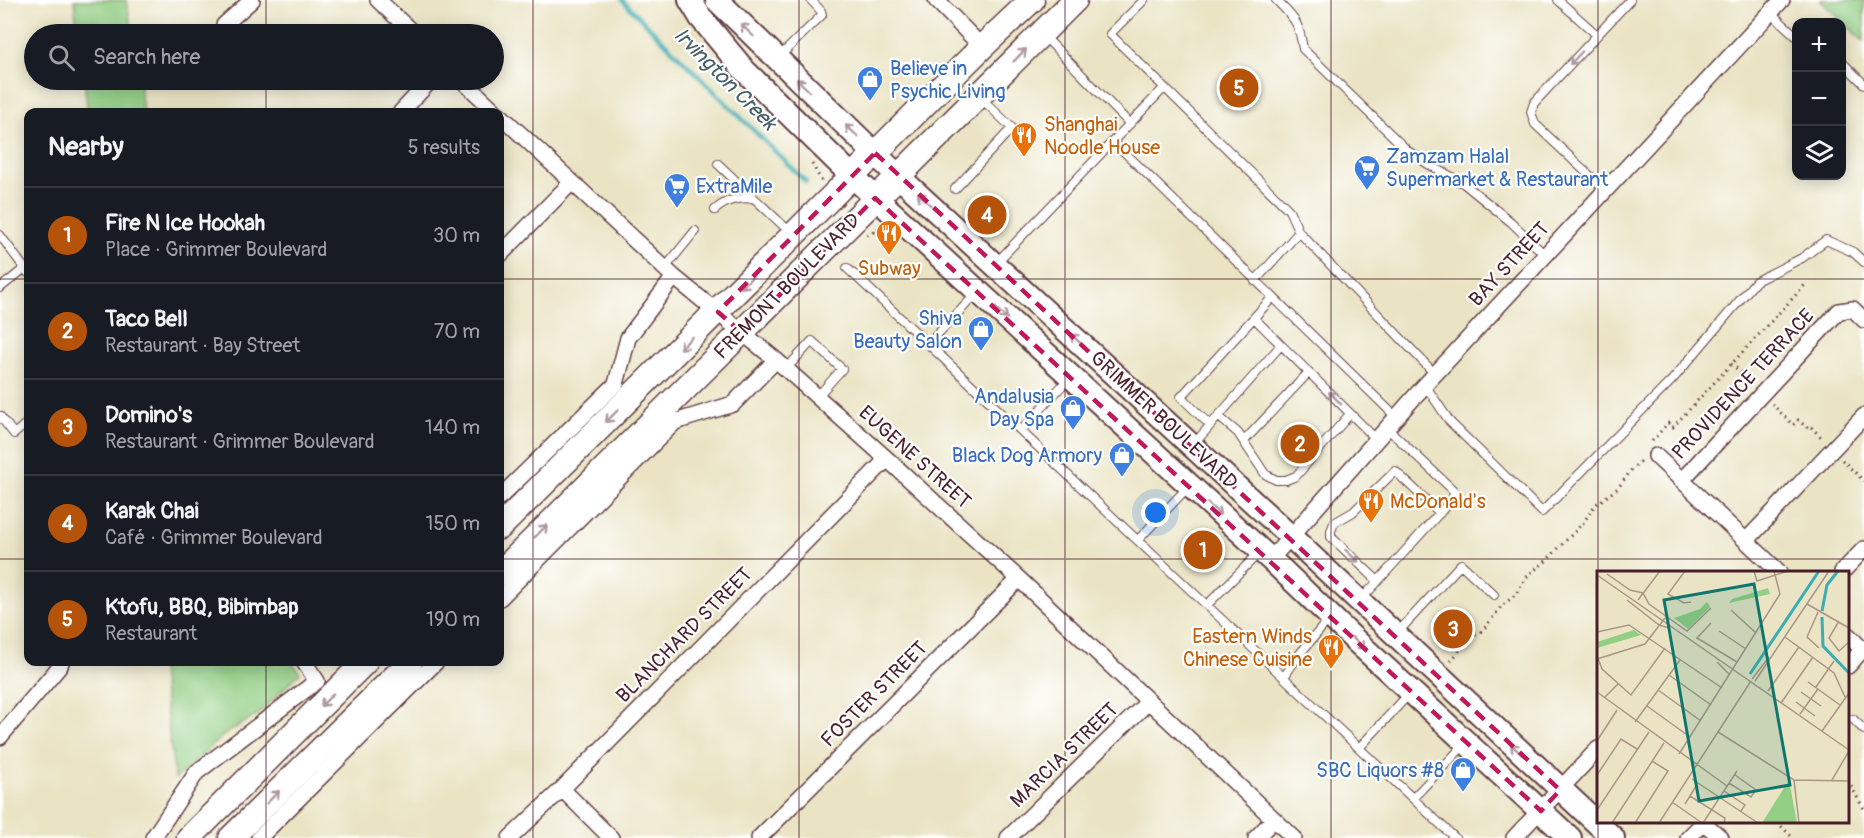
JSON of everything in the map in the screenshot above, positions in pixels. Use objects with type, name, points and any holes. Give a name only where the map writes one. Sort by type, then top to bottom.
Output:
[{"type":"main road","name":"GRIMMER BOULEVARD","points":[[690,0],[701,18],[745,71],[875,198],[1570,838]]},
{"type":"main road","name":"GRIMMER BOULEVARD","points":[[717,0],[898,176],[1290,536],[1613,838]]},
{"type":"main road","name":"FREMONT BOULEVARD","points":[[504,523],[1032,0]]},
{"type":"main road","name":"FREMONT BOULEVARD","points":[[504,569],[1075,0]]},
{"type":"main road","points":[[189,838],[361,666]]},
{"type":"main road","points":[[231,838],[406,666]]},
{"type":"street","points":[[225,24],[252,0]]},
{"type":"street","points":[[378,0],[403,24]]},
{"type":"street","points":[[936,0],[982,47]]},
{"type":"street","name":"BAY STREET","points":[[1265,556],[1290,536],[1430,379],[1782,0]]},
{"type":"street","points":[[404,108],[421,90]]},
{"type":"street","name":"EUGENE STREET","points":[[473,90],[492,108]]},
{"type":"street","name":"EUGENE STREET","points":[[504,120],[670,273],[781,364],[1019,579],[1294,838]]},
{"type":"street","points":[[504,251],[571,183]]},
{"type":"street","points":[[504,493],[616,384],[628,338],[670,273]]},
{"type":"street","name":"PROVIDENCE TERRACE","points":[[1682,480],[1839,311],[1852,309],[1864,320]]},
{"type":"street","points":[[504,594],[675,422],[733,404],[781,364]]},
{"type":"street","points":[[1746,541],[1864,416]]},
{"type":"street","points":[[1651,453],[1746,541],[1770,570]]},
{"type":"street","name":"BLANCHARD STREET","points":[[510,838],[562,789],[887,459]]},
{"type":"street","points":[[1844,571],[1864,549]]},
{"type":"street","name":"FOSTER STREET","points":[[759,838],[1019,579]]},
{"type":"street","points":[[1849,636],[1864,649],[1849,665]]},
{"type":"street","points":[[0,738],[60,666]]},
{"type":"street","points":[[153,838],[197,772],[317,681],[307,666]]},
{"type":"street","points":[[260,838],[432,666]]},
{"type":"street","name":"MARCIA STREET","points":[[1008,838],[1149,701]]},
{"type":"street","points":[[1514,838],[1597,751]]},
{"type":"street","points":[[562,789],[610,838]]},
{"type":"street","points":[[1256,838],[1274,819]]},
{"type":"street","points":[[1688,838],[1703,823]]},
{"type":"street","points":[[1705,823],[1721,838]]},
{"type":"lane","points":[[777,59],[822,15],[811,0]]},
{"type":"lane","points":[[1144,0],[1110,34],[1289,210],[1299,232],[1430,379],[1450,422],[1542,512],[1673,379],[1756,280],[1802,258],[1826,240],[1853,252],[1864,262]]},
{"type":"lane","points":[[1276,0],[1293,16],[1300,28],[1303,49],[1408,151],[1428,165],[1463,183],[1511,222],[1545,255]]},
{"type":"lane","points":[[1558,0],[1597,35]]},
{"type":"lane","points":[[1606,191],[1535,124],[1531,112],[1534,102],[1630,0]]},
{"type":"lane","points":[[1771,13],[1792,32]]},
{"type":"lane","points":[[1041,34],[1130,124]]},
{"type":"lane","points":[[1846,66],[1864,84]]},
{"type":"lane","points":[[995,264],[1164,88]]},
{"type":"lane","points":[[955,189],[1012,128],[979,96]]},
{"type":"lane","points":[[1113,141],[1272,298],[1386,428],[1452,490],[1454,497],[1359,602]]},
{"type":"lane","points":[[718,164],[793,236]]},
{"type":"lane","points":[[715,210],[723,202],[732,199],[754,198]]},
{"type":"lane","points":[[670,273],[695,231]]},
{"type":"lane","points":[[1255,281],[1299,232]]},
{"type":"lane","points":[[0,235],[24,267]]},
{"type":"lane","points":[[847,268],[1455,838]]},
{"type":"lane","points":[[0,288],[24,273]]},
{"type":"lane","points":[[928,344],[978,292]]},
{"type":"lane","points":[[1210,425],[1181,397],[1272,298]]},
{"type":"lane","points":[[1254,318],[1350,414],[1386,428]]},
{"type":"lane","points":[[781,364],[812,341],[842,369],[817,397]]},
{"type":"lane","points":[[1192,446],[1281,345]]},
{"type":"lane","points":[[1244,441],[1308,372]]},
{"type":"lane","points":[[1022,431],[1070,377]]},
{"type":"lane","points":[[1218,416],[1244,441],[1265,474],[1276,480],[1286,480],[1296,476],[1350,414]]},
{"type":"lane","points":[[0,416],[14,434],[24,425]]},
{"type":"lane","points":[[1378,581],[1331,537],[1334,523],[1353,512],[1395,471],[1440,513]]},
{"type":"lane","points":[[1138,540],[1189,486]]},
{"type":"lane","points":[[1208,605],[1265,556]]},
{"type":"lane","points":[[1395,635],[1461,564],[1494,595]]},
{"type":"lane","points":[[1284,677],[1298,656],[1331,617]]},
{"type":"lane","points":[[1359,748],[1411,692]]},
{"type":"lane","points":[[1853,719],[1864,730]]},
{"type":"lane","points":[[1413,798],[1467,742]]},
{"type":"path","points":[[1451,662],[1466,642],[1483,630],[1501,607],[1515,594],[1528,575],[1546,561],[1583,523],[1595,505],[1618,488],[1632,469],[1651,453],[1653,440],[1668,423],[1673,427],[1805,285]]},
{"type":"path","points":[[1731,364],[1751,382],[1755,377],[1766,390],[1777,398],[1772,404],[1793,425],[1798,420],[1809,429],[1811,427],[1864,481]]},
{"type":"path","points":[[1849,784],[1864,809]]},
{"type":"path","points":[[1778,823],[1792,838]]},
{"type":"highlighted area","points":[[875,153],[1560,790],[1541,811],[875,198],[742,333],[718,312]]},
{"type":"green space","points":[[74,0],[126,0],[131,24],[77,24]]},
{"type":"green space","points":[[1820,0],[1864,0],[1864,42],[1846,25],[1846,18],[1839,18]]},
{"type":"green space","points":[[85,90],[140,90],[142,108],[88,108]]},
{"type":"green space","points":[[161,666],[295,666],[300,673],[256,716],[225,734],[175,779]]},
{"type":"waterway","name":"Irvington Creek","points":[[622,0],[806,182]]},
{"type":"place","name":"Ktofu, BBQ, Bibimbap","points":[[1239,88]]},
{"type":"place","name":"Believe in Psychic Living","points":[[870,102]]},
{"type":"place","name":"Shanghai Noodle House","points":[[1024,158]]},
{"type":"place","name":"Zamzam Halal Supermarket & Restaurant","points":[[1367,191]]},
{"type":"place","name":"ExtraMile","points":[[677,209]]},
{"type":"place","name":"Karak Chai","points":[[987,215]]},
{"type":"place","name":"Subway","points":[[889,256]]},
{"type":"place","name":"Shiva Beauty Salon","points":[[981,352]]},
{"type":"place","name":"Andalusia Day Spa","points":[[1073,431]]},
{"type":"place","name":"Taco Bell","points":[[1300,444]]},
{"type":"place","name":"Black Dog Armory","points":[[1122,478]]},
{"type":"place","name":"McDonald's","points":[[1371,524]]},
{"type":"place","name":"Fire N Ice Hookah","points":[[1203,550]]},
{"type":"place","name":"Domino's","points":[[1453,629]]},
{"type":"place","name":"Eastern Winds Chinese Cuisine","points":[[1331,670]]},
{"type":"place","name":"SBC Liquors #8","points":[[1463,793]]}]
